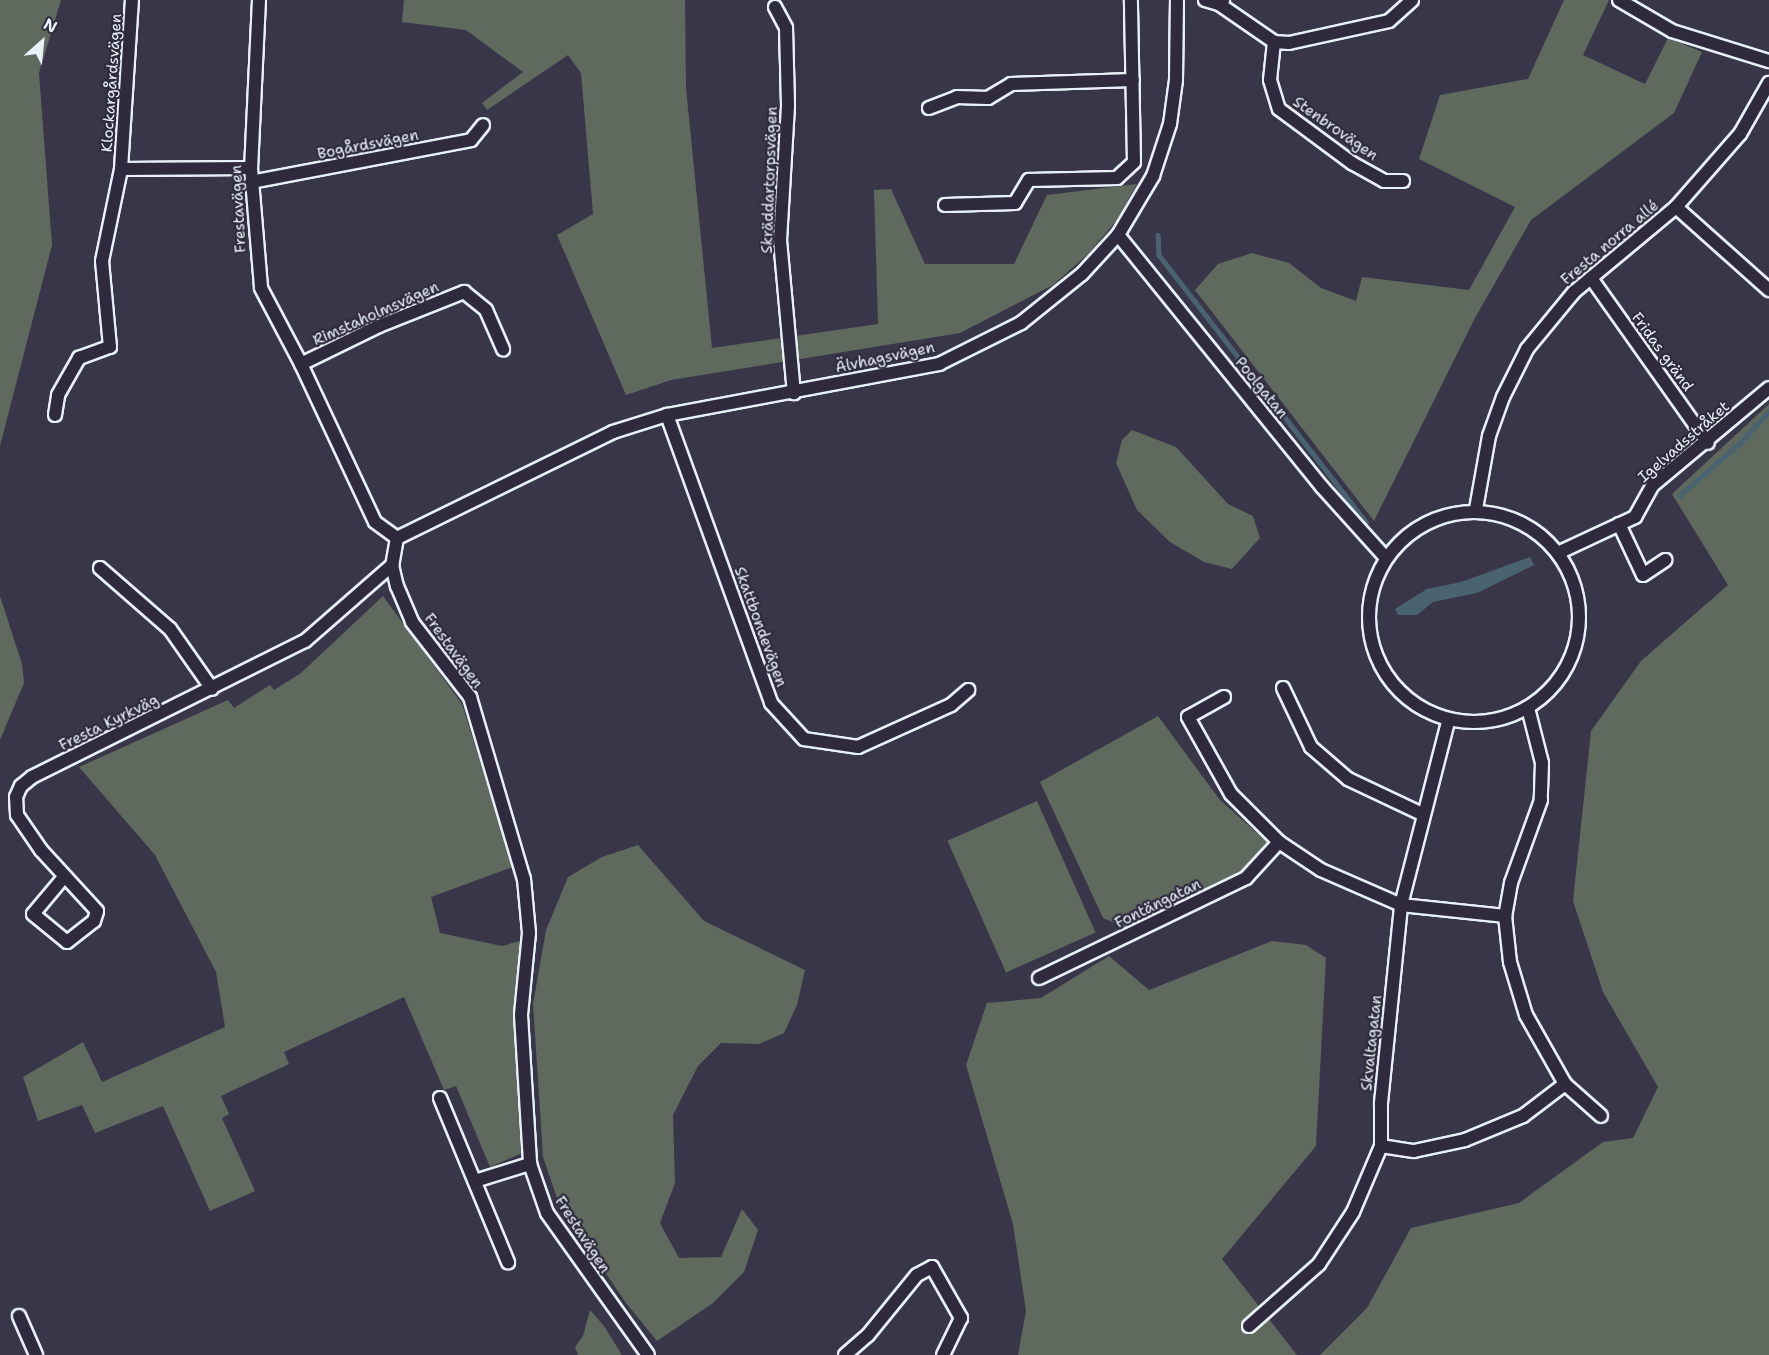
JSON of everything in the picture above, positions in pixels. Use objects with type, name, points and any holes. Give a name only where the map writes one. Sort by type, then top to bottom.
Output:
[{"type":"street","name":"Klockargårdsvägen","points":[[55,415],[58,395],[79,358],[110,347],[102,261],[121,169],[132,0]]},
{"type":"street","name":"Frestavägen","points":[[259,0],[251,168],[261,288],[302,364],[375,522],[397,538],[392,565],[412,622],[470,698],[524,879],[529,933],[521,1015],[530,1164],[547,1213],[648,1355]]},
{"type":"street","points":[[945,204],[1015,203],[1029,180],[1117,178],[1134,162],[1131,0]]},
{"type":"street","name":"Älvhagsvägen","points":[[397,538],[612,432],[667,415],[939,364],[1021,323],[1082,274],[1118,235],[1153,176],[1170,124],[1176,80],[1177,0]]},
{"type":"street","points":[[1205,0],[1221,2],[1274,42],[1289,44],[1389,21],[1412,0]]},
{"type":"street","points":[[1619,0],[1672,31],[1769,61]]},
{"type":"street","name":"Skräddartorpsvägen","points":[[775,8],[786,28],[788,106],[780,240],[794,393]]},
{"type":"street","name":"Stenbrovägen","points":[[1274,42],[1270,80],[1279,109],[1352,163],[1384,180],[1403,181]]},
{"type":"street","points":[[929,108],[957,97],[988,98],[1011,84],[1133,80]]},
{"type":"street","name":"Fresta norra allé","points":[[1476,508],[1489,436],[1503,397],[1533,340],[1574,292],[1676,207],[1740,134],[1769,83]]},
{"type":"street","name":"Bogårdsvägen","points":[[252,183],[471,140],[483,125]]},
{"type":"street","name":"Klockargårdsvägen","points":[[121,169],[251,168]]},
{"type":"street","points":[[1676,207],[1769,290]]},
{"type":"street","name":"Poolgatan","points":[[1118,235],[1322,487],[1385,557]]},
{"type":"street","name":"Fridas gränd","points":[[1591,278],[1708,442]]},
{"type":"street","name":"Rimstaholmsvägen","points":[[302,364],[379,326],[464,292],[486,310],[503,349]]},
{"type":"street","name":"Igelvadsstråket","points":[[1560,552],[1635,517],[1653,485],[1708,442],[1769,388]]},
{"type":"street","name":"Skattbondevägen","points":[[667,415],[771,703],[804,739],[858,747],[951,705],[968,690]]},
{"type":"street","points":[[1476,508],[1536,532],[1560,552],[1576,582],[1576,629],[1571,652],[1560,672],[1528,708],[1501,723],[1479,726],[1448,722],[1401,695],[1383,670],[1369,627],[1374,584],[1385,557],[1415,530],[1435,520],[1476,508]]},
{"type":"street","points":[[1619,524],[1643,575],[1665,560]]},
{"type":"street","name":"Fresta Kyrkväg","points":[[64,877],[17,815],[16,797],[21,786],[33,777],[305,641],[392,565]]},
{"type":"street","points":[[100,568],[170,629],[212,689]]},
{"type":"street","points":[[1283,688],[1311,747],[1348,779],[1422,814]]},
{"type":"street","points":[[1224,697],[1188,717],[1231,794],[1279,842],[1321,870],[1401,905],[1505,916]]},
{"type":"street","points":[[1528,708],[1542,762],[1541,800],[1511,883],[1505,916],[1510,962],[1526,1015],[1565,1084],[1601,1116]]},
{"type":"street","name":"Skvaltagatan","points":[[1249,1326],[1319,1264],[1353,1212],[1381,1146],[1381,1103],[1401,905],[1422,814],[1448,722]]},
{"type":"street","name":"Fontängatan","points":[[1039,978],[1246,878],[1279,842]]},
{"type":"street","points":[[64,877],[97,911],[94,921],[67,942],[33,914],[64,877]]},
{"type":"street","points":[[1381,1146],[1414,1151],[1465,1140],[1523,1116],[1565,1084]]},
{"type":"street","points":[[440,1098],[508,1262]]},
{"type":"street","points":[[475,1181],[530,1164]]},
{"type":"street","points":[[845,1355],[868,1335],[917,1275],[932,1267],[961,1318],[943,1355]]},
{"type":"street","points":[[19,1316],[36,1355]]},
{"type":"shaded area","points":[[0,0],[61,0],[39,73],[52,245],[0,446]]},
{"type":"shaded area","points":[[404,0],[685,0],[686,88],[712,348],[878,324],[874,190],[891,189],[925,264],[1014,264],[1047,195],[1137,184],[1117,220],[1088,254],[1053,285],[960,333],[671,380],[626,395],[557,235],[593,214],[581,73],[568,55],[487,110],[482,103],[523,72],[466,30],[402,22]]},
{"type":"shaded area","points":[[1564,0],[1609,0],[1583,55],[1645,84],[1668,38],[1702,52],[1674,113],[1531,220],[1475,318],[1374,521],[1195,290],[1218,264],[1252,253],[1289,263],[1321,288],[1356,301],[1362,277],[1469,290],[1515,207],[1419,159],[1440,95],[1528,79]]},
{"type":"shaded area","points":[[1769,404],[1769,1355],[1320,1355],[1367,1308],[1411,1228],[1519,1203],[1603,1142],[1633,1138],[1658,1087],[1603,992],[1573,901],[1591,731],[1641,661],[1728,585],[1672,494]]},
{"type":"shaded area","points":[[1132,430],[1176,447],[1228,504],[1253,516],[1260,538],[1232,569],[1204,562],[1170,542],[1137,510],[1116,463],[1122,440]]},
{"type":"shaded area","points":[[0,596],[22,664],[24,683],[0,740]]},
{"type":"shaded area","points":[[383,596],[462,704],[513,867],[431,897],[440,933],[502,946],[523,940],[516,1014],[522,1153],[490,1167],[456,1086],[444,1090],[404,997],[284,1052],[289,1064],[221,1096],[229,1114],[222,1118],[255,1191],[210,1211],[163,1106],[95,1133],[82,1105],[38,1121],[23,1077],[83,1042],[102,1082],[225,1027],[216,972],[155,855],[79,767],[228,700],[234,708],[270,685],[274,690],[301,673]]},
{"type":"shaded area","points":[[1158,716],[1220,800],[1267,842],[1242,871],[1127,928],[1103,918],[1040,782]]},
{"type":"shaded area","points":[[1037,801],[1096,933],[1006,972],[947,841]]},
{"type":"shaded area","points":[[638,845],[704,921],[805,970],[797,1005],[784,1033],[759,1044],[721,1043],[698,1066],[673,1115],[675,1183],[660,1223],[679,1258],[721,1257],[742,1209],[758,1230],[744,1272],[713,1303],[657,1341],[626,1303],[559,1204],[543,1157],[533,1004],[546,930],[568,877],[602,857]]},
{"type":"shaded area","points":[[1272,941],[1306,945],[1326,958],[1316,1146],[1222,1259],[1297,1355],[1018,1355],[1026,1311],[1013,1224],[966,1065],[987,1003],[1041,998],[1109,956],[1149,990]]},
{"type":"shaded area","points":[[590,1310],[604,1326],[622,1355],[578,1355],[575,1347],[583,1336]]},
{"type":"water","points":[[1530,557],[1534,565],[1477,593],[1433,602],[1417,615],[1398,615],[1395,609],[1427,589],[1461,582]]},
{"type":"waterway","points":[[1158,235],[1159,255],[1366,522]]},
{"type":"waterway","points":[[1679,496],[1740,443],[1769,411]]}]
